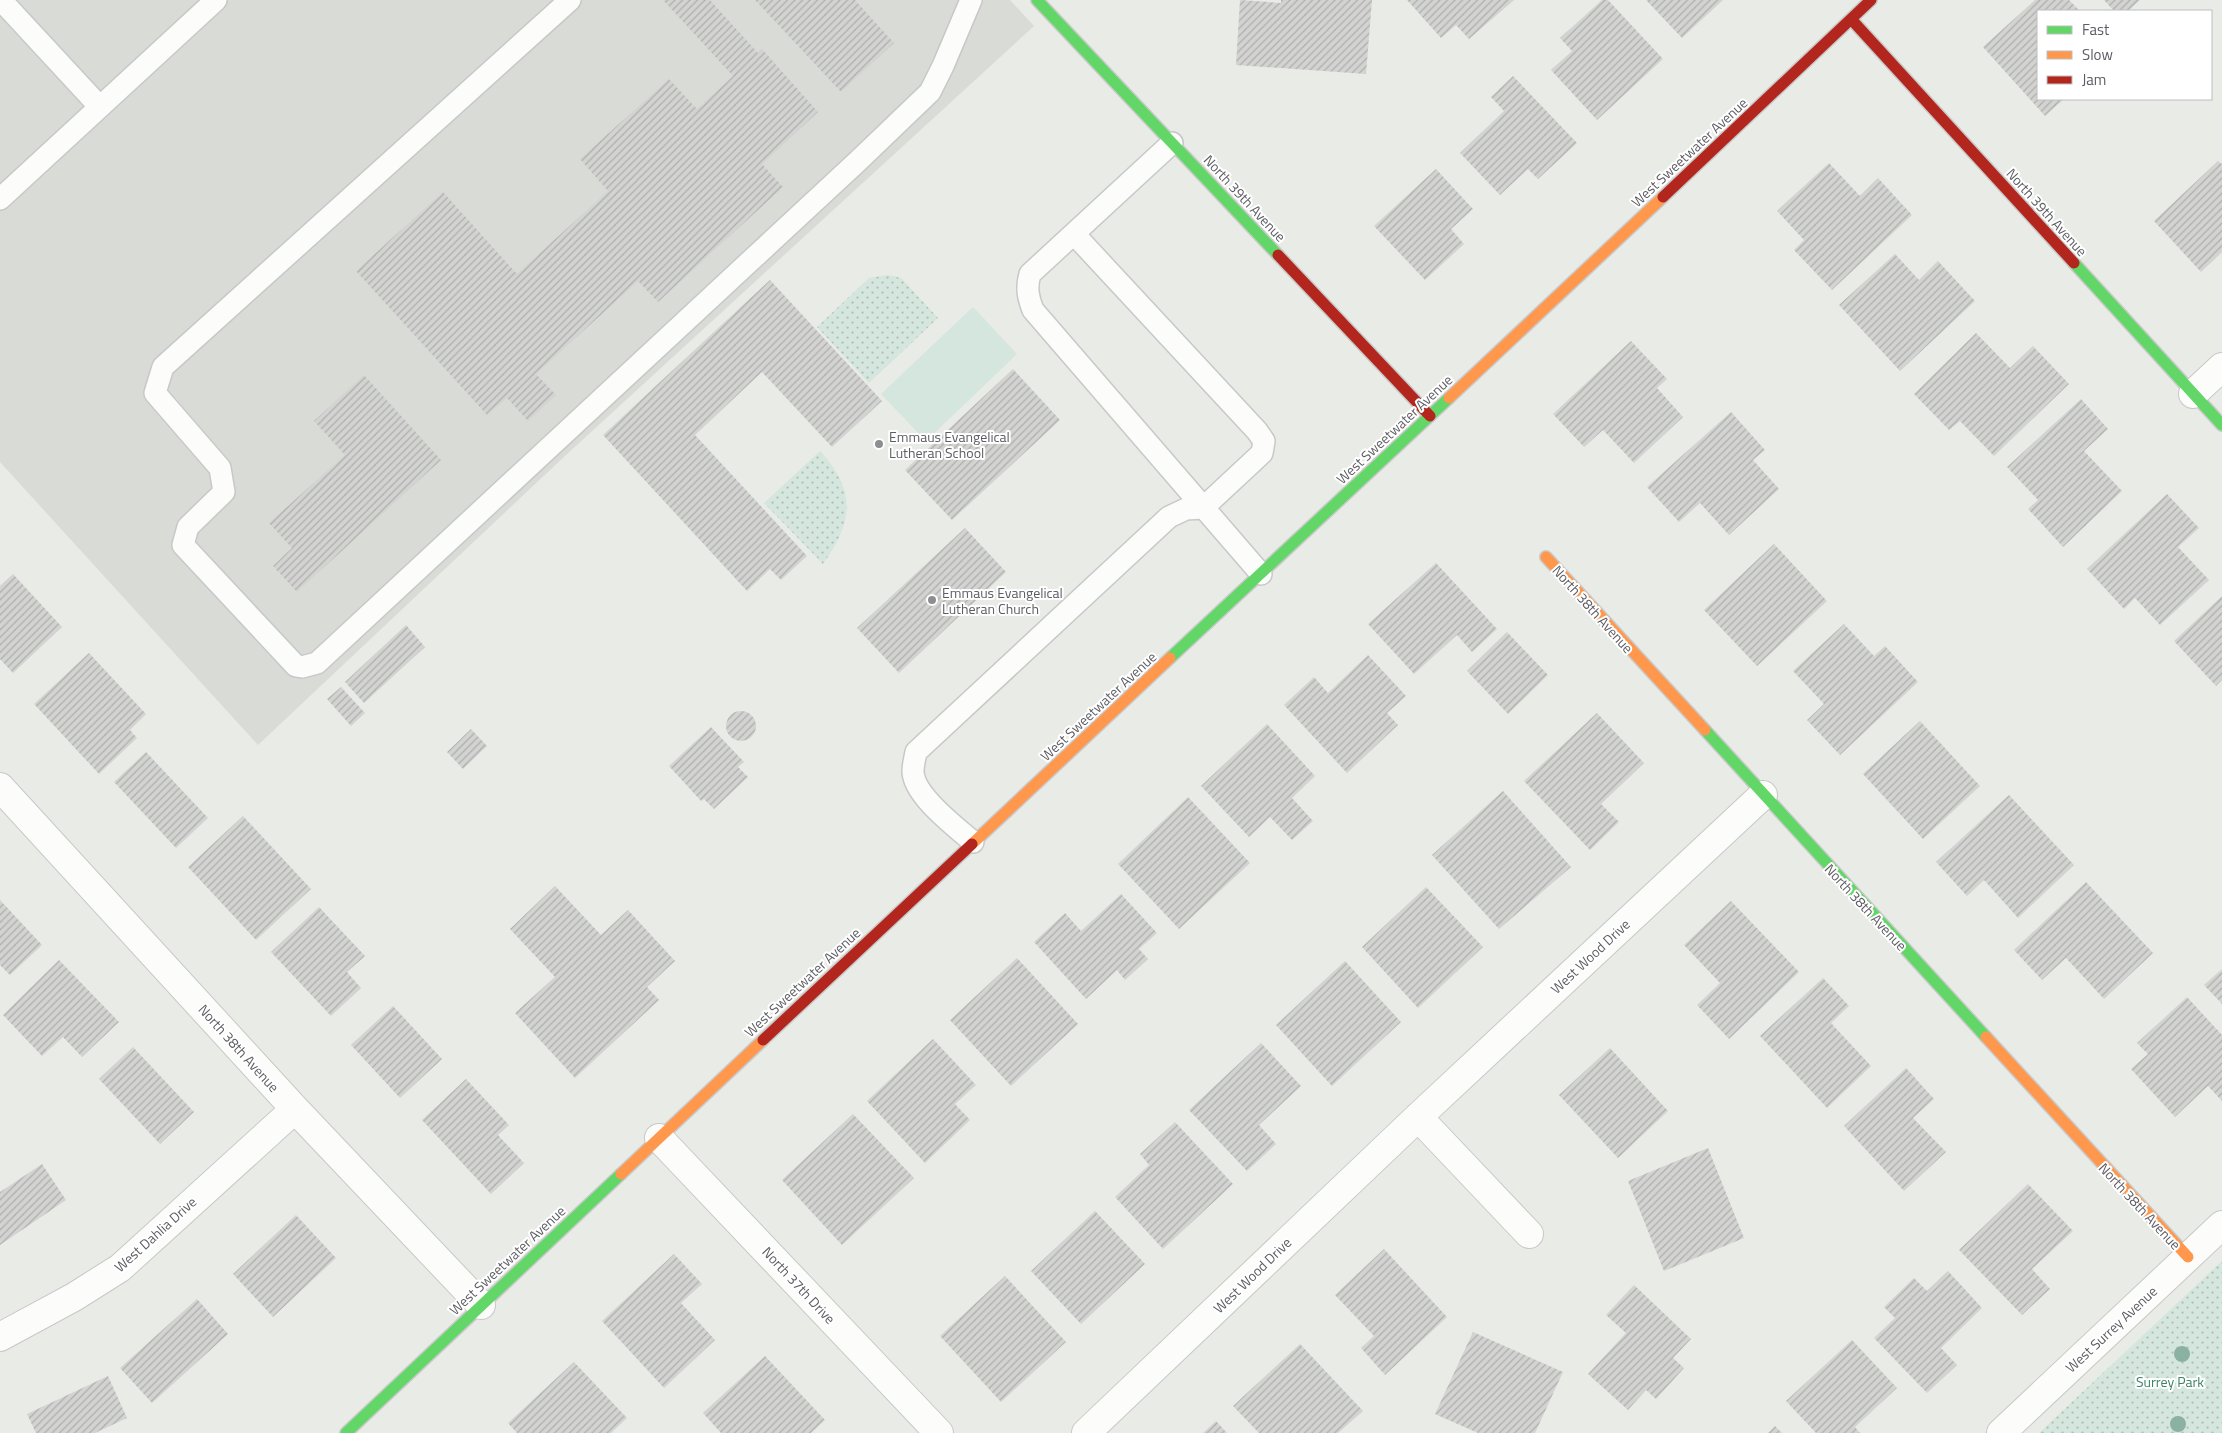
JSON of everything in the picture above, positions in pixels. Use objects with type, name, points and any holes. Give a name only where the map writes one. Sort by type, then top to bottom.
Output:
[{"type":"street","name":"North 39th Avenue","points":[[1038,0],[1430,416]]},
{"type":"street","name":"West Sweetwater Avenue","points":[[346,1433],[1871,0]]},
{"type":"street","name":"North 39th Avenue","points":[[1851,19],[2222,425]]},
{"type":"street","points":[[2193,394],[2222,367]]},
{"type":"street","name":"North 38th Avenue","points":[[1546,557],[2188,1257]]},
{"type":"street","name":"North 38th Avenue","points":[[0,787],[295,1109],[481,1305]]},
{"type":"street","name":"West Wood Drive","points":[[1086,1433],[1418,1117],[1763,795]]},
{"type":"street","name":"West Dahlia Drive","points":[[0,1337],[74,1297],[120,1268],[295,1109]]},
{"type":"street","points":[[1418,1117],[1529,1234]]},
{"type":"street","name":"North 37th Drive","points":[[659,1138],[939,1433]]},
{"type":"street","name":"West Surrey Avenue","points":[[2001,1433],[2222,1225]]},
{"type":"lane","points":[[1,0],[100,107]]},
{"type":"lane","points":[[0,199],[216,0]]},
{"type":"lane","points":[[570,0],[163,368],[156,393],[220,468],[224,492],[188,526],[182,545],[296,666],[317,663],[930,92],[971,0]]},
{"type":"lane","points":[[1172,143],[1030,274],[1026,287],[1033,310],[1261,574]]},
{"type":"lane","points":[[973,842],[929,801],[918,788],[913,773],[916,752],[1170,517],[1186,509],[1203,508],[1262,453],[1264,441],[1257,431],[1074,234]]},
{"type":"shaded area","points":[[0,0],[1010,0],[1034,26],[566,455],[258,745],[0,462]]},
{"type":"green space","points":[[888,275],[901,278],[938,318],[869,383],[817,327],[869,278]]},
{"type":"green space","points":[[973,307],[1017,354],[926,441],[881,394]]},
{"type":"green space","points":[[820,451],[840,480],[845,493],[847,507],[840,534],[823,564],[764,503]]},
{"type":"green space","name":"Surrey Park","points":[[2222,1261],[2222,1433],[2039,1433]]},
{"type":"building","points":[[663,0],[710,0],[758,53],[762,49],[818,112],[762,164],[783,187],[658,302],[638,281],[536,374],[556,395],[528,421],[507,398],[487,415],[356,271],[443,192],[517,274],[608,191],[580,159],[669,79],[697,109],[733,76]]},
{"type":"building","points":[[755,0],[855,0],[894,43],[841,92]]},
{"type":"building","points":[[1240,0],[1281,3],[1281,0],[1372,0],[1366,74],[1236,65]]},
{"type":"building","points":[[1407,0],[1514,0],[1469,39],[1456,25],[1441,38]]},
{"type":"building","points":[[1602,0],[1608,0],[1663,59],[1597,120],[1551,70],[1572,51],[1560,38]]},
{"type":"building","points":[[1646,0],[1723,0],[1682,38]]},
{"type":"building","points":[[2035,0],[2069,0],[2079,10],[2037,10],[2037,100],[2063,100],[2045,116],[1983,47]]},
{"type":"building","points":[[2104,0],[2140,0],[2129,10],[2113,10]]},
{"type":"building","points":[[1513,76],[1577,143],[1538,179],[1528,169],[1500,195],[1460,153],[1504,111],[1491,97]]},
{"type":"building","points":[[2218,161],[2222,164],[2222,252],[2201,272],[2154,221]]},
{"type":"building","points":[[1829,163],[1860,196],[1878,178],[1912,215],[1832,290],[1794,250],[1804,240],[1777,211]]},
{"type":"building","points":[[1436,169],[1473,209],[1451,229],[1464,244],[1425,280],[1374,226]]},
{"type":"building","points":[[1895,254],[1919,280],[1938,261],[1975,301],[1900,371],[1839,305]]},
{"type":"building","points":[[770,280],[882,401],[832,447],[762,372],[695,435],[807,556],[781,580],[770,569],[747,591],[603,435]]},
{"type":"building","points":[[1976,333],[2010,368],[2033,346],[2069,384],[1994,456],[1960,421],[1949,430],[1914,394]]},
{"type":"building","points":[[1631,341],[1667,379],[1657,388],[1683,417],[1634,463],[1603,430],[1584,447],[1553,414]]},
{"type":"building","points":[[1013,369],[1060,420],[952,520],[905,470]]},
{"type":"building","points":[[364,375],[441,460],[297,592],[273,566],[292,548],[269,523],[345,455],[314,421]]},
{"type":"building","points":[[2081,399],[2108,429],[2084,451],[2122,491],[2063,547],[2028,509],[2038,500],[2007,467]]},
{"type":"building","points":[[1731,412],[1765,450],[1753,460],[1779,489],[1729,535],[1700,503],[1679,522],[1647,487]]},
{"type":"building","points":[[2167,494],[2199,528],[2178,547],[2209,580],[2160,625],[2135,598],[2124,609],[2087,569]]},
{"type":"building","name":"Emmaus Evangelical Lutheran Church","points":[[965,528],[1006,572],[899,673],[857,628]]},
{"type":"building","points":[[1774,544],[1827,601],[1757,666],[1704,610]]},
{"type":"building","points":[[1436,563],[1497,629],[1472,652],[1457,635],[1414,674],[1368,624]]},
{"type":"building","points":[[13,574],[62,627],[13,673],[0,659],[0,586]]},
{"type":"building","points":[[2222,596],[2222,680],[2216,686],[2174,641]]},
{"type":"building","points":[[1844,624],[1874,656],[1885,646],[1918,682],[1840,755],[1807,720],[1824,704],[1793,671]]},
{"type":"building","points":[[406,625],[425,647],[364,703],[345,682]]},
{"type":"building","points":[[1507,632],[1548,675],[1508,714],[1467,671]]},
{"type":"building","points":[[89,653],[146,714],[130,730],[137,738],[99,774],[34,704]]},
{"type":"building","points":[[1368,655],[1406,696],[1387,713],[1398,725],[1347,773],[1284,705],[1314,677],[1328,693]]},
{"type":"building","points":[[341,687],[365,713],[351,726],[327,699]]},
{"type":"building","points":[[741,711],[752,715],[756,726],[752,737],[741,741],[730,737],[726,726],[730,715]]},
{"type":"building","points":[[1597,713],[1644,763],[1601,804],[1619,822],[1590,850],[1524,781]]},
{"type":"building","points":[[1920,721],[1980,786],[1923,839],[1863,774]]},
{"type":"building","points":[[1267,724],[1315,776],[1292,798],[1313,821],[1292,840],[1270,817],[1249,837],[1201,786]]},
{"type":"building","points":[[711,727],[744,762],[738,767],[748,777],[714,809],[704,799],[701,801],[669,766]]},
{"type":"building","points":[[471,729],[487,746],[463,769],[447,752]]},
{"type":"building","points":[[146,752],[208,818],[176,848],[114,782]]},
{"type":"building","points":[[1503,791],[1571,867],[1499,929],[1432,855]]},
{"type":"building","points":[[2009,795],[2074,865],[2018,918],[1984,880],[1967,896],[1936,862]]},
{"type":"building","points":[[1188,797],[1250,863],[1179,929],[1118,864]]},
{"type":"building","points":[[243,816],[311,889],[256,940],[188,867]]},
{"type":"building","points":[[2086,882],[2153,953],[2104,999],[2066,958],[2042,980],[2014,950]]},
{"type":"building","points":[[555,886],[601,935],[628,910],[675,961],[647,987],[659,1000],[575,1078],[515,1013],[555,977],[510,929]]},
{"type":"building","points":[[1426,887],[1483,947],[1418,1008],[1362,947]]},
{"type":"building","points":[[1121,894],[1157,933],[1139,949],[1148,959],[1125,980],[1117,970],[1086,999],[1034,942],[1065,913],[1081,931]]},
{"type":"building","points":[[0,900],[42,945],[10,975],[0,965]]},
{"type":"building","points":[[1731,901],[1799,972],[1729,1039],[1697,1005],[1720,983],[1684,945]]},
{"type":"building","points":[[319,907],[365,956],[347,972],[361,988],[331,1016],[271,952]]},
{"type":"building","points":[[1017,958],[1078,1024],[1011,1086],[950,1020]]},
{"type":"building","points":[[59,960],[119,1022],[82,1057],[63,1037],[42,1056],[3,1015]]},
{"type":"building","points":[[1345,961],[1401,1022],[1332,1086],[1276,1025]]},
{"type":"building","points":[[2222,969],[2222,1004],[2204,985]]},
{"type":"building","points":[[1823,978],[1849,1006],[1831,1023],[1871,1066],[1827,1108],[1760,1036]]},
{"type":"building","points":[[2187,997],[2222,1035],[2222,1101],[2208,1086],[2175,1117],[2131,1069],[2148,1054],[2137,1043]]},
{"type":"building","points":[[393,1006],[442,1059],[400,1098],[351,1045]]},
{"type":"building","points":[[933,1039],[976,1085],[955,1104],[970,1120],[925,1163],[867,1101]]},
{"type":"building","points":[[1261,1043],[1301,1086],[1259,1125],[1276,1144],[1247,1171],[1189,1110]]},
{"type":"building","points":[[133,1047],[194,1112],[160,1144],[99,1079]]},
{"type":"building","points":[[1610,1048],[1668,1111],[1618,1158],[1559,1095]]},
{"type":"building","points":[[1906,1068],[1934,1099],[1913,1118],[1946,1152],[1904,1191],[1844,1126]]},
{"type":"building","points":[[466,1079],[509,1125],[498,1135],[524,1163],[491,1194],[422,1120]]},
{"type":"building","points":[[853,1114],[914,1178],[842,1245],[782,1180]]},
{"type":"building","points":[[1175,1122],[1233,1184],[1163,1249],[1115,1197],[1149,1165],[1140,1154]]},
{"type":"building","points":[[1708,1148],[1744,1238],[1664,1271],[1628,1181]]},
{"type":"building","points":[[42,1164],[66,1200],[0,1245],[0,1192]]},
{"type":"building","points":[[2028,1184],[2073,1231],[2032,1269],[2050,1289],[2022,1315],[1959,1250]]},
{"type":"building","points":[[1095,1211],[1145,1264],[1081,1324],[1031,1271]]},
{"type":"building","points":[[296,1215],[336,1258],[273,1317],[233,1274]]},
{"type":"building","points":[[1384,1249],[1447,1317],[1385,1375],[1361,1348],[1374,1336],[1335,1295]]},
{"type":"building","points":[[674,1254],[702,1284],[681,1303],[715,1340],[664,1388],[602,1321]]},
{"type":"building","points":[[1948,1271],[1982,1308],[1941,1348],[1957,1365],[1927,1393],[1874,1338],[1895,1318],[1884,1307],[1914,1278],[1927,1291]]},
{"type":"building","points":[[1005,1276],[1066,1342],[1001,1402],[940,1336]]},
{"type":"building","points":[[1634,1285],[1691,1339],[1673,1358],[1684,1368],[1656,1399],[1646,1390],[1628,1410],[1588,1374],[1626,1333],[1606,1315]]},
{"type":"building","points":[[197,1299],[228,1334],[152,1403],[120,1368]]},
{"type":"building","points":[[1473,1332],[1563,1372],[1535,1433],[1478,1433],[1435,1414]]},
{"type":"building","points":[[1852,1340],[1897,1388],[1855,1427],[1860,1433],[1816,1433],[1786,1401]]},
{"type":"building","points":[[1300,1344],[1363,1411],[1338,1433],[1259,1433],[1233,1406]]},
{"type":"building","points":[[765,1356],[825,1420],[811,1433],[721,1433],[703,1413]]},
{"type":"building","points":[[574,1362],[627,1418],[611,1433],[517,1433],[508,1423]]},
{"type":"building","points":[[108,1376],[127,1418],[95,1433],[36,1433],[27,1414]]},
{"type":"building","points":[[1216,1421],[1227,1433],[1203,1433]]},
{"type":"building","points":[[1775,1426],[1782,1433],[1768,1433]]},
{"type":"traffic: fast","points":[[1037,0],[1278,255]]},
{"type":"traffic: fast","points":[[2074,263],[2222,425]]},
{"type":"traffic: fast","points":[[1170,658],[1449,398]]},
{"type":"traffic: fast","points":[[1705,730],[1986,1037]]},
{"type":"traffic: fast","points":[[346,1433],[621,1174]]},
{"type":"traffic: slow","points":[[1449,398],[1663,197]]},
{"type":"traffic: slow","points":[[1546,557],[1705,730]]},
{"type":"traffic: slow","points":[[972,844],[1170,658]]},
{"type":"traffic: slow","points":[[1986,1037],[2188,1257]]},
{"type":"traffic: slow","points":[[621,1174],[763,1040]]},
{"type":"traffic: jam","points":[[1663,197],[1871,0]]},
{"type":"traffic: jam","points":[[1851,19],[2074,263]]},
{"type":"traffic: jam","points":[[1278,255],[1430,416]]},
{"type":"traffic: jam","points":[[763,1040],[972,844]]},
{"type":"place","name":"Emmaus Evangelical Lutheran School","points":[[879,444]]},
{"type":"place","name":"Emmaus Evangelical Lutheran Church","points":[[932,600]]}]
